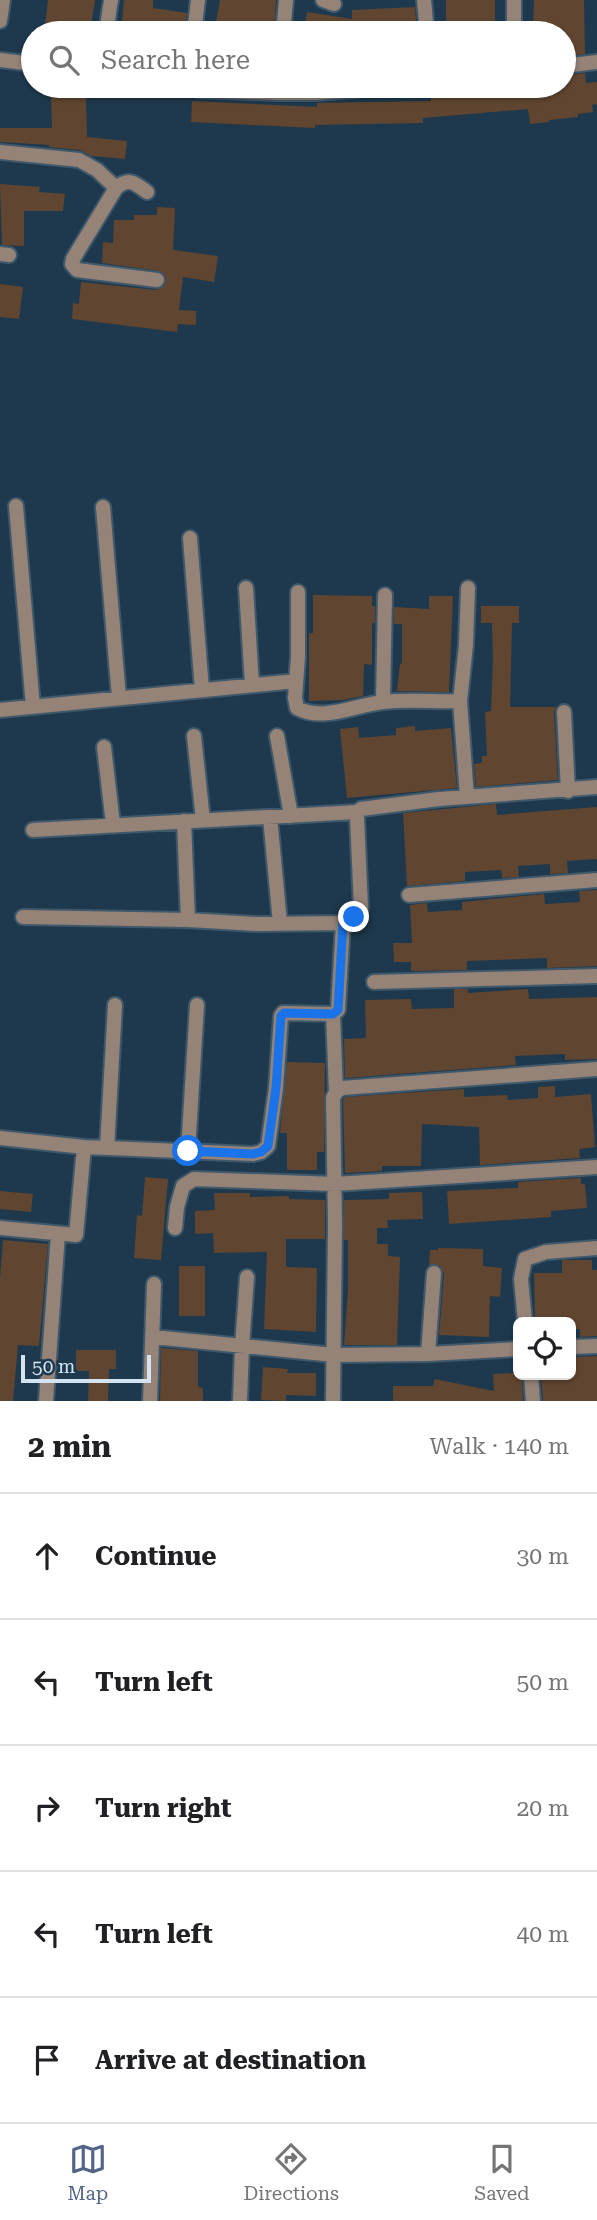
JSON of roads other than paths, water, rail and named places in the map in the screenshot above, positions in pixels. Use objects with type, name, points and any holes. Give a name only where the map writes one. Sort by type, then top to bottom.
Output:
[{"type":"street","points":[[0,21],[3,0]]},
{"type":"street","points":[[108,21],[111,0]]},
{"type":"street","points":[[195,21],[198,0]]},
{"type":"street","points":[[284,21],[286,0]]},
{"type":"street","points":[[424,0],[425,21]]},
{"type":"street","points":[[514,0],[514,21]]},
{"type":"street","points":[[0,60],[21,63]]},
{"type":"street","points":[[576,65],[597,62]]},
{"type":"street","points":[[0,152],[79,160],[97,170],[112,185]]},
{"type":"street","points":[[112,185],[132,181],[147,192]]},
{"type":"street","points":[[112,185],[72,264],[77,270],[157,280]]},
{"type":"street","points":[[16,506],[33,707]]},
{"type":"street","points":[[103,507],[119,698]]},
{"type":"street","points":[[190,538],[202,690]]},
{"type":"street","points":[[246,588],[252,685]]},
{"type":"street","points":[[467,797],[460,701],[468,588]]},
{"type":"street","points":[[299,592],[297,708],[307,713],[331,712],[383,702],[460,701]]},
{"type":"street","points":[[383,702],[385,595]]},
{"type":"street","points":[[0,710],[296,681]]},
{"type":"street","points":[[564,712],[568,790]]},
{"type":"street","points":[[194,736],[203,820]]},
{"type":"street","points":[[277,736],[291,816]]},
{"type":"street","points":[[104,747],[113,824]]},
{"type":"street","points":[[33,830],[357,812],[378,806],[597,787]]},
{"type":"street","points":[[23,917],[343,923],[354,917],[361,908],[357,812]]},
{"type":"street","points":[[270,817],[280,923]]},
{"type":"street","points":[[184,821],[188,920]]},
{"type":"street","points":[[409,895],[597,880]]},
{"type":"street","points":[[0,1138],[84,1147],[253,1154],[261,1152],[268,1146],[276,1088],[281,1016],[284,1013],[333,1014],[338,1010],[343,923]]},
{"type":"street","points":[[374,982],[597,976]]},
{"type":"street","points":[[107,1148],[115,1005]]},
{"type":"street","points":[[188,1151],[197,1005]]},
{"type":"street","points":[[333,1014],[336,1092],[333,1098],[333,1401]]},
{"type":"street","points":[[336,1092],[342,1088],[597,1069]]},
{"type":"street","points":[[0,1228],[76,1235],[84,1147]]},
{"type":"street","points":[[175,1228],[183,1186],[194,1179],[335,1184],[597,1167]]},
{"type":"street","points":[[46,1401],[58,1234]]},
{"type":"street","points":[[525,1317],[521,1279],[525,1259],[546,1252],[597,1248]]},
{"type":"street","points":[[428,1354],[434,1273]]},
{"type":"street","points":[[240,1401],[247,1277]]},
{"type":"street","points":[[150,1401],[154,1284]]},
{"type":"street","points":[[153,1338],[334,1355],[513,1349]]},
{"type":"street","points":[[576,1347],[597,1346]]},
{"type":"street","points":[[531,1380],[533,1401]]}]
